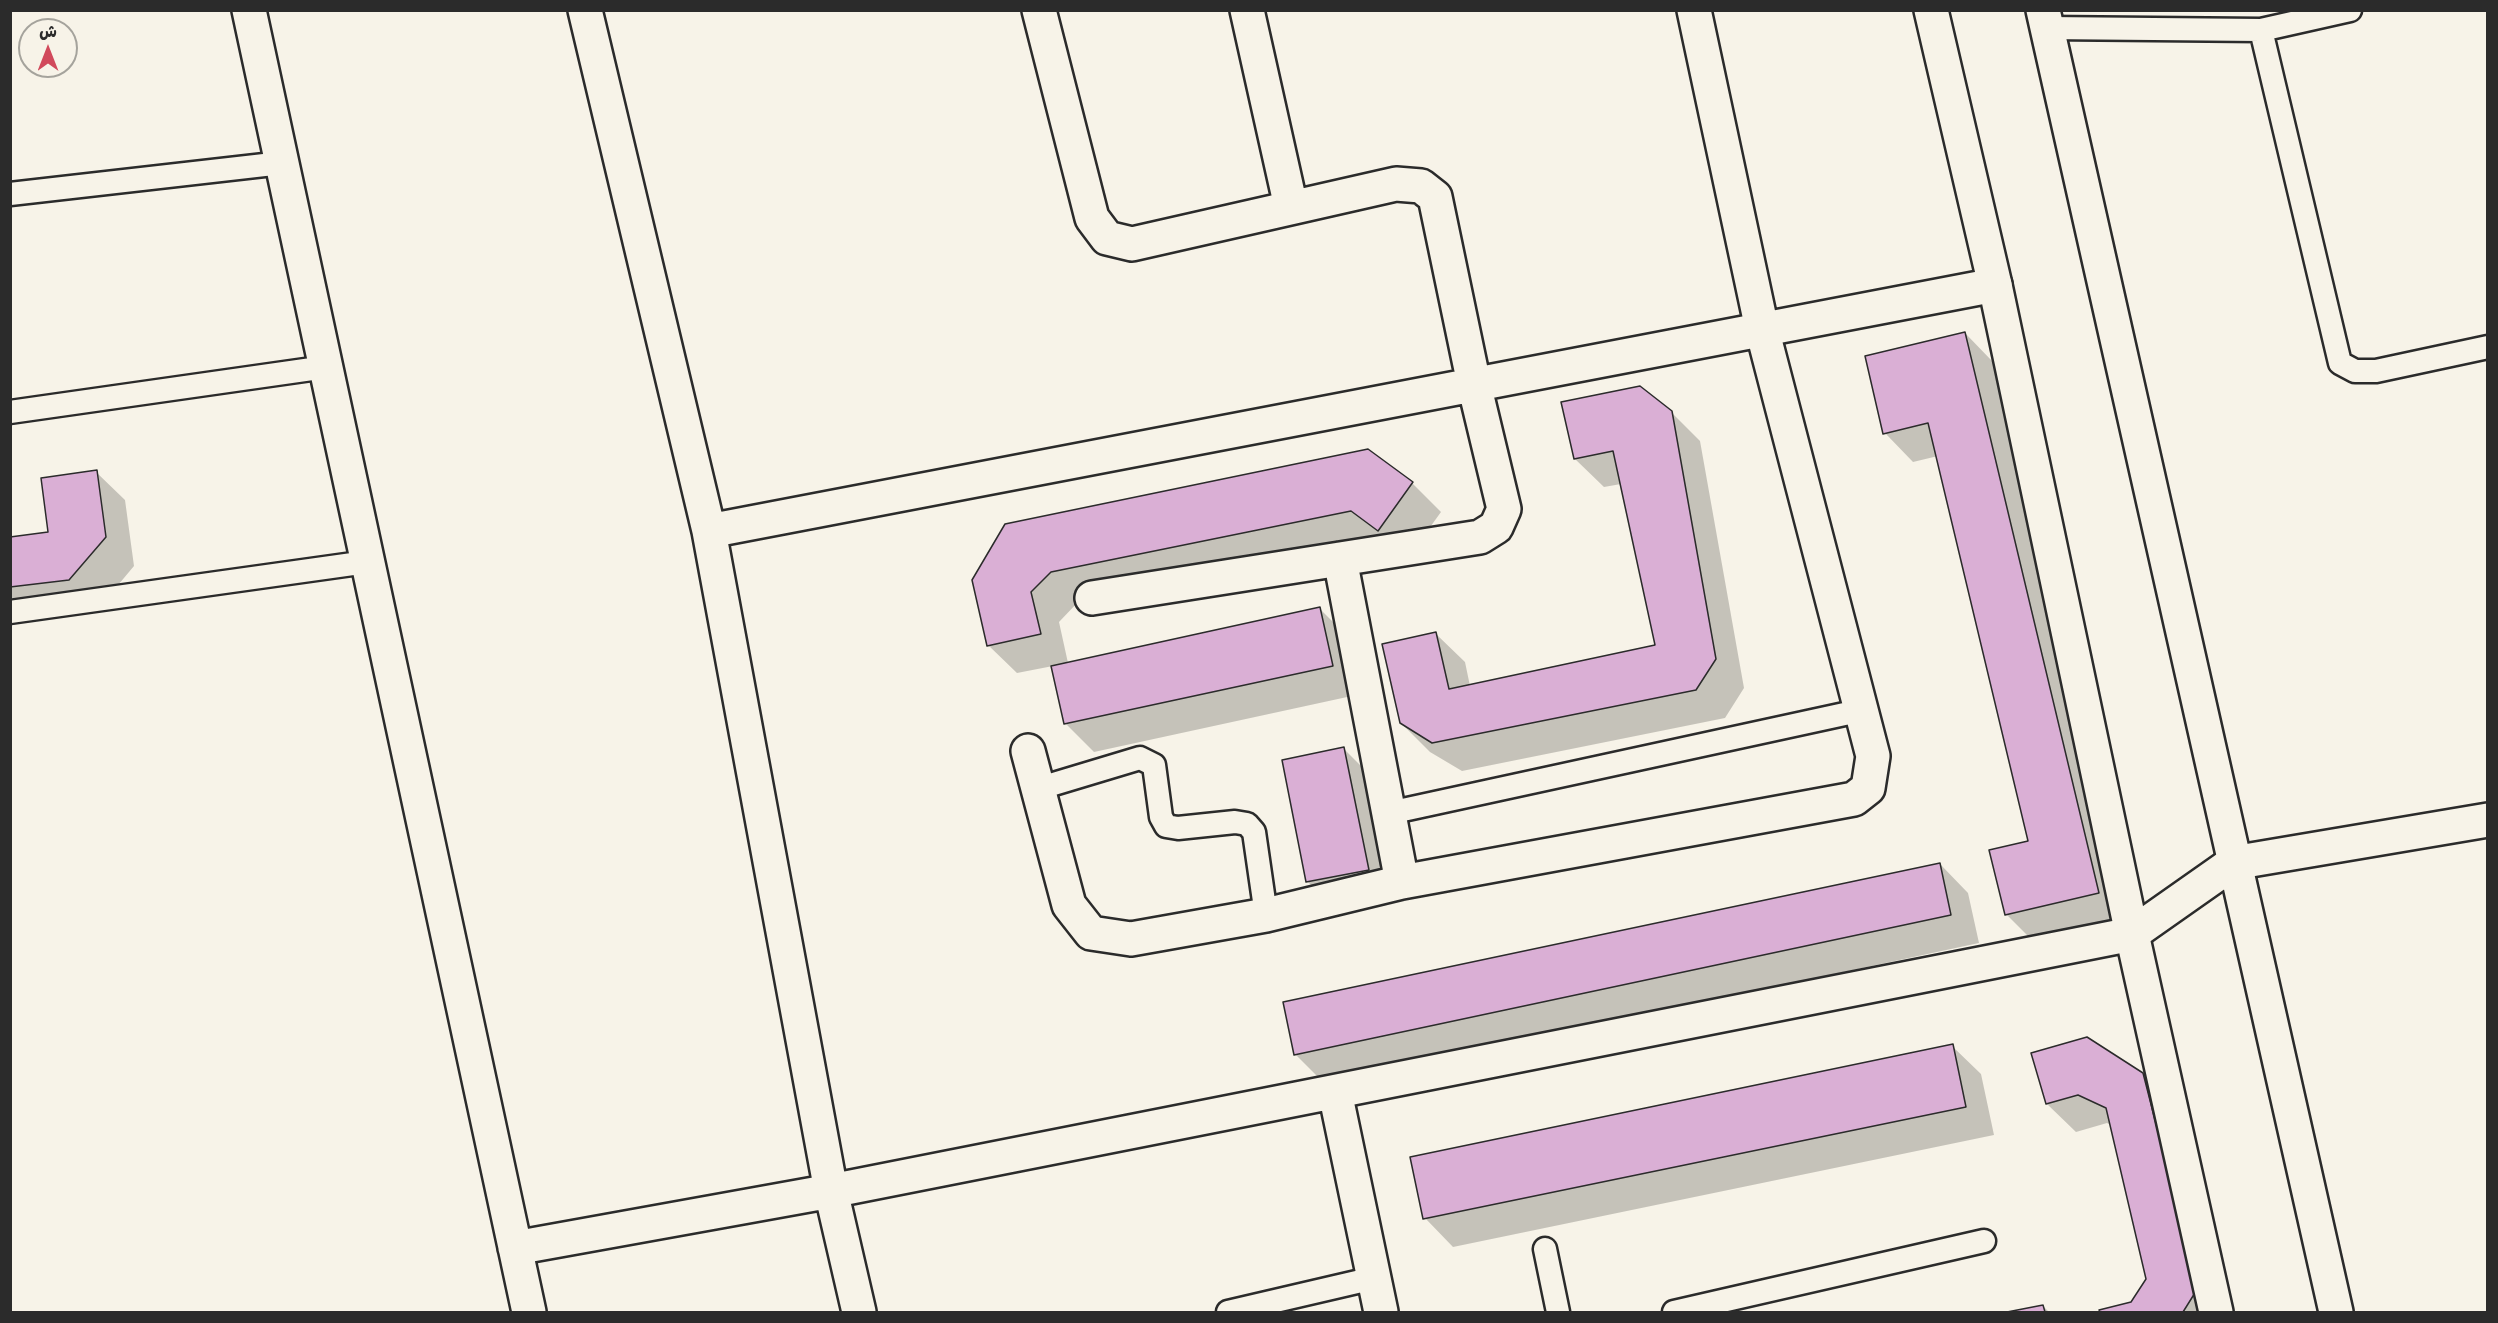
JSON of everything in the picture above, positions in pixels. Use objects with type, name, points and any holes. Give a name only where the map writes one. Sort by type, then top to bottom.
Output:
[{"type":"street","points":[[249,10],[529,1312]]},
{"type":"street","points":[[585,10],[710,531],[831,1191],[859,1312]]},
{"type":"street","points":[[1039,10],[1092,218],[1107,238],[1132,244],[1396,184],[1421,186],[1435,197],[1474,384],[1504,508],[1496,527],[1480,537],[1092,598]]},
{"type":"street","points":[[1247,10],[1291,207]]},
{"type":"street","points":[[1028,751],[1068,905],[1091,933],[1131,939],[1266,915],[1402,882],[1854,799],[1868,788],[1872,776],[1873,756],[1863,710],[1762,329],[1694,10]]},
{"type":"street","points":[[1931,10],[1995,285],[2132,934],[2216,1312]]},
{"type":"street","points":[[2044,19],[2336,1312]]},
{"type":"street","points":[[710,531],[1995,285]]},
{"type":"street","points":[[1340,559],[1402,882]]},
{"type":"street","points":[[515,1248],[831,1191],[2132,934],[2234,863],[2487,820]]},
{"type":"street","points":[[1335,1092],[1382,1312]]},
{"type":"lane","points":[[2044,19],[2261,30],[2350,10]]},
{"type":"lane","points":[[2261,30],[2340,363],[2355,371],[2376,371],[2487,347]]},
{"type":"lane","points":[[10,194],[282,163]]},
{"type":"lane","points":[[10,412],[326,367]]},
{"type":"lane","points":[[10,612],[368,562]]},
{"type":"lane","points":[[1389,813],[1863,710]]},
{"type":"lane","points":[[1037,789],[1140,758],[1154,765],[1161,817],[1166,826],[1178,828],[1235,822],[1247,824],[1254,832],[1266,915]]},
{"type":"lane","points":[[1674,1312],[1984,1241]]},
{"type":"lane","points":[[1545,1249],[1558,1312]]},
{"type":"lane","points":[[1228,1312],[1374,1278]]},
{"type":"building","points":[[1965,332],[2099,893],[2005,915],[1989,850],[2028,841],[1928,423],[1883,434],[1865,356]]},
{"type":"building","points":[[1640,386],[1672,411],[1716,659],[1696,690],[1432,743],[1400,723],[1382,644],[1436,632],[1449,689],[1655,645],[1613,451],[1574,459],[1561,402]]},
{"type":"building","points":[[1368,449],[1413,482],[1378,531],[1351,511],[1051,572],[1031,592],[1041,634],[987,646],[972,580],[1005,524]]},
{"type":"building","points":[[97,470],[106,537],[69,580],[10,587],[10,537],[48,532],[41,478]]},
{"type":"building","points":[[1320,607],[1333,666],[1064,724],[1051,666]]},
{"type":"building","points":[[1344,747],[1369,870],[1306,882],[1282,760]]},
{"type":"building","points":[[1940,863],[1951,915],[1294,1055],[1283,1002]]},
{"type":"building","points":[[2087,1037],[2143,1073],[2198,1288],[2183,1312],[2100,1312],[2099,1310],[2131,1302],[2146,1279],[2106,1108],[2078,1095],[2046,1104],[2031,1053]]},
{"type":"building","points":[[1953,1044],[1966,1107],[1423,1219],[1410,1157]]},
{"type":"building","points":[[2043,1305],[2045,1312],[2007,1312]]}]
